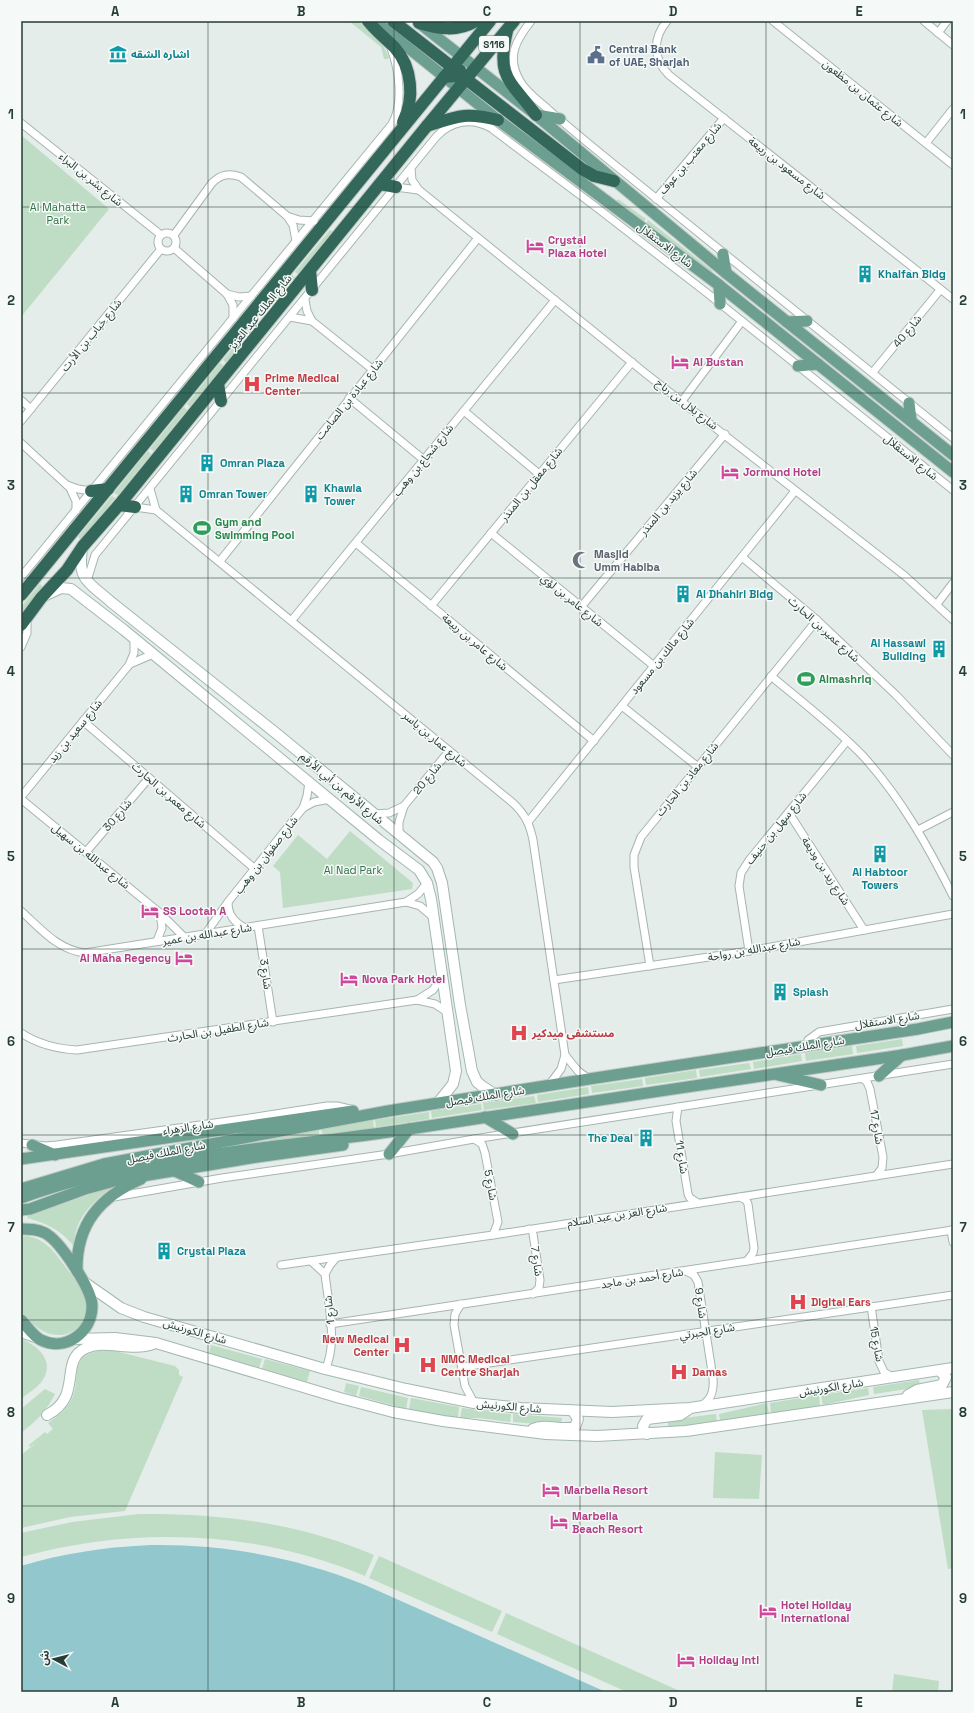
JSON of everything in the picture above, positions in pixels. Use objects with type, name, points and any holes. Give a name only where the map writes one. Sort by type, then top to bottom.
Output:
[{"type":"highway","points":[[368,21],[399,53],[404,63],[410,88],[407,112],[396,135]]},
{"type":"highway","points":[[393,21],[452,67],[465,70],[475,68]]},
{"type":"highway","points":[[418,22],[436,28],[458,29],[476,21]]},
{"type":"highway","name":"شارع الملك عبد العزيز","points":[[21,595],[490,21]]},
{"type":"highway","points":[[511,25],[503,51],[505,73],[509,81],[536,115]]},
{"type":"highway","name":"شارع الملك عبد العزيز","points":[[24,622],[41,598],[66,570],[83,546],[119,505],[426,127],[511,25]]},
{"type":"highway","points":[[444,77],[455,76],[462,84],[582,169],[594,176],[614,181]]},
{"type":"highway","points":[[426,127],[462,115],[478,115],[494,124]]},
{"type":"highway","points":[[380,184],[396,187]]},
{"type":"highway","points":[[308,295],[310,270]]},
{"type":"highway","points":[[218,384],[221,401]]},
{"type":"highway","points":[[167,399],[168,415]]},
{"type":"highway","points":[[91,491],[108,489]]},
{"type":"highway","points":[[119,505],[135,507]]},
{"type":"main road","points":[[375,21],[444,77]]},
{"type":"main road","name":"شارع الاستقلال","points":[[418,22],[460,57],[536,115],[726,273],[911,420],[950,453]]},
{"type":"main road","name":"شارع الاستقلال","points":[[462,84],[494,124],[719,285],[953,472]]},
{"type":"main road","points":[[536,115],[560,119]]},
{"type":"main road","points":[[723,254],[726,273]]},
{"type":"main road","points":[[719,285],[720,304]]},
{"type":"main road","points":[[787,322],[807,321]]},
{"type":"main road","points":[[798,366],[818,364]]},
{"type":"main road","points":[[909,403],[911,420]]},
{"type":"main road","points":[[918,444],[916,440],[921,437],[937,449],[950,453]]},
{"type":"main road","name":"شارع الأرقم بن أبي الأرقم","points":[[83,546],[80,566],[84,577],[88,581],[433,862],[440,875],[472,1071],[478,1082],[496,1095]]},
{"type":"main road","name":"شارع الأرقم بن أبي الأرقم","points":[[41,598],[61,588],[71,589],[419,870],[427,883],[456,1071],[453,1084],[437,1104]]},
{"type":"main road","points":[[84,599],[83,594],[90,590],[104,601],[112,602]]},
{"type":"main road","points":[[434,928],[438,925],[442,927],[448,967],[450,972],[456,976]]},
{"type":"main road","points":[[447,1012],[455,1024],[461,1059],[464,1061],[467,1059],[468,1052]]},
{"type":"main road","name":"شارع الملك فيصل","points":[[21,1189],[186,1148],[549,1085],[806,1047],[953,1022]]},
{"type":"main road","name":"شارع الملك فيصل","points":[[21,1198],[81,1174],[163,1161],[409,1129],[903,1055],[953,1046]]},
{"type":"main road","points":[[879,1076],[903,1055]]},
{"type":"main road","points":[[772,1074],[822,1085]]},
{"type":"main road","points":[[21,1159],[354,1110],[376,1108],[388,1112]]},
{"type":"main road","points":[[485,1117],[513,1134]]},
{"type":"main road","points":[[389,1154],[409,1129]]},
{"type":"main road","points":[[21,1210],[30,1209],[107,1182],[243,1159],[357,1142],[372,1134]]},
{"type":"main road","points":[[27,1144],[56,1155]]},
{"type":"main road","points":[[21,1163],[30,1162],[42,1157]]},
{"type":"main road","points":[[175,1171],[199,1182]]},
{"type":"main road","points":[[77,1271],[76,1259],[81,1236],[92,1215],[108,1198],[136,1181],[152,1174]]},
{"type":"main road","points":[[21,1225],[45,1233],[54,1240],[84,1282],[91,1300],[91,1313],[85,1329],[75,1339],[55,1344],[21,1332]]},
{"type":"main road","points":[[21,1229],[34,1229]]},
{"type":"main road","name":"شارع الكورنيش","points":[[84,1282],[110,1302],[132,1313],[325,1369],[406,1389],[474,1403],[521,1408],[625,1412],[695,1407],[953,1368]]},
{"type":"main road","points":[[21,1320],[39,1339]]},
{"type":"main road","name":"شارع الكورنيش","points":[[75,1339],[115,1338],[156,1343],[340,1398],[387,1410],[436,1420],[530,1432],[597,1436],[648,1434],[726,1426],[953,1392]]},
{"type":"main road","points":[[47,1415],[57,1409],[64,1400],[69,1390],[73,1362],[82,1350],[96,1345],[135,1348],[156,1343]]},
{"type":"main road","points":[[906,1398],[913,1391],[942,1385],[946,1377],[940,1371]]},
{"type":"main road","points":[[648,1434],[644,1430],[643,1426],[647,1419],[680,1415],[695,1407]]},
{"type":"main road","points":[[530,1432],[541,1426],[569,1428],[575,1426],[578,1419],[573,1411]]},
{"type":"street","points":[[531,21],[516,42],[514,56],[515,70],[525,88],[560,119],[723,254],[873,372],[953,438]]},
{"type":"street","name":"شارع مسعود بن ربيعة","points":[[667,21],[658,33],[656,42],[656,51],[663,68],[953,299]]},
{"type":"street","name":"شارع عثمان بن مظعون","points":[[773,21],[953,165]]},
{"type":"street","points":[[924,21],[953,44]]},
{"type":"street","points":[[938,33],[947,21]]},
{"type":"street","name":"شارع الملك عبد العزيز","points":[[21,578],[392,124],[397,113],[400,95],[395,60],[388,42]]},
{"type":"street","points":[[926,143],[953,109]]},
{"type":"street","name":"شارع معتب بن عوف","points":[[656,199],[724,118]]},
{"type":"street","points":[[88,581],[95,555],[436,137],[448,127],[455,124],[470,121],[494,124]]},
{"type":"street","name":"شارع بشر بن البراء","points":[[21,123],[161,235]]},
{"type":"street","name":"شارع الاستقلال","points":[[494,124],[596,207],[742,321],[953,490]]},
{"type":"street","name":"شارع بلال بن رباح","points":[[411,168],[412,180],[419,190],[632,362],[905,576],[953,620]]},
{"type":"street","points":[[174,235],[209,186],[218,177],[226,174],[234,174],[241,177],[287,216],[293,225],[296,241]]},
{"type":"street","points":[[396,187],[419,190]]},
{"type":"street","points":[[287,216],[299,220],[312,221],[333,214]]},
{"type":"street","points":[[167,232],[174,235],[177,242],[174,248],[168,251],[161,249],[158,241],[161,235],[167,232]]},
{"type":"street","name":"شارع عبادة بن الصامت","points":[[220,561],[478,238]]},
{"type":"street","points":[[174,248],[227,294],[233,305],[233,318]]},
{"type":"street","name":"شارع خباب بن الأرت","points":[[21,422],[161,249]]},
{"type":"street","name":"شارع 40","points":[[873,372],[940,290]]},
{"type":"street","points":[[227,294],[239,297],[251,296]]},
{"type":"street","points":[[308,295],[307,311],[312,321],[372,370]]},
{"type":"street","name":"شارع شجاع بن وهب","points":[[292,620],[555,300]]},
{"type":"street","points":[[290,317],[312,321]]},
{"type":"street","points":[[682,400],[742,321]]},
{"type":"street","name":"شارع معقل بن المنذر","points":[[431,606],[632,362]]},
{"type":"street","points":[[349,398],[424,460]]},
{"type":"street","points":[[21,400],[31,409]]},
{"type":"street","points":[[464,411],[539,474]]},
{"type":"street","name":"شارع يزيد بن المنذر","points":[[582,607],[725,434]]},
{"type":"street","points":[[21,443],[67,485],[74,496],[76,511]]},
{"type":"street","points":[[67,485],[78,489],[91,491]]},
{"type":"street","points":[[135,507],[156,510],[150,489]]},
{"type":"street","name":"شارع مالك بن مسعود","points":[[528,822],[795,491]]},
{"type":"street","name":"شارع عمار بن ياسر","points":[[156,510],[292,620],[513,803],[528,822],[533,840],[565,1055],[561,1069],[549,1085]]},
{"type":"street","name":"شارع عامر بن لؤي","points":[[491,533],[654,666]]},
{"type":"street","name":"شارع عامر بن ربيعة","points":[[356,543],[594,741]]},
{"type":"street","name":"شارع عمير بن الحارث","points":[[742,558],[817,620],[896,695],[953,755]]},
{"type":"street","points":[[937,604],[953,583]]},
{"type":"street","name":"شارع معاذ بن الحارث","points":[[650,966],[634,867],[634,855],[641,837],[817,620]]},
{"type":"street","name":"شارع الملك عبد العزيز","points":[[21,647],[27,633],[24,622]]},
{"type":"street","name":"شارع سعيد بن زيد","points":[[21,798],[129,664],[134,653],[134,639]]},
{"type":"street","name":"شارع سعيد بن زيد","points":[[129,664],[153,654]]},
{"type":"street","points":[[772,676],[847,740],[881,777],[918,830],[953,896]]},
{"type":"street","points":[[622,706],[698,767]]},
{"type":"street","name":"شارع معمر بن الحارث","points":[[83,722],[255,869]]},
{"type":"street","name":"شارع سهل بن حنيف","points":[[749,951],[739,893],[741,873],[750,859],[847,740]]},
{"type":"street","name":"شارع 20","points":[[398,835],[399,822],[404,806],[449,751]]},
{"type":"street","name":"شارع 30","points":[[86,852],[149,778]]},
{"type":"street","name":"شارع صفوان بن وهب","points":[[206,933],[228,902],[303,808],[309,782]]},
{"type":"street","name":"شارع عبدالله بن سهيل","points":[[21,798],[160,913],[183,936]]},
{"type":"street","name":"شارع صفوان بن وهب","points":[[303,808],[314,802],[330,799]]},
{"type":"street","name":"شارع 20","points":[[374,814],[389,813],[404,806]]},
{"type":"street","points":[[918,830],[953,812]]},
{"type":"street","name":"شارع زيد بن وديعة","points":[[789,813],[864,930]]},
{"type":"street","name":"شارع عبدالله بن عمير","points":[[21,911],[58,944],[66,949],[86,953],[183,936],[245,928],[406,902],[418,894],[427,883]]},
{"type":"street","name":"شارع صفوان بن وهب","points":[[228,902],[230,915],[245,928]]},
{"type":"street","points":[[406,902],[420,906],[433,917]]},
{"type":"street","points":[[156,941],[162,928],[160,913]]},
{"type":"street","name":"شارع عبدالله بن رواحة","points":[[554,980],[749,951],[953,914]]},
{"type":"street","name":"شارع 3","points":[[258,926],[273,1022]]},
{"type":"street","name":"شارع الطفيل بن الحارث","points":[[417,1000],[433,990],[441,978]]},
{"type":"street","name":"شارع الطفيل بن الحارث","points":[[21,1033],[44,1045],[60,1049],[77,1050],[417,1000],[435,1004],[447,1012]]},
{"type":"street","name":"شارع الاستقلال","points":[[806,1047],[808,1040],[819,1032],[953,1009]]},
{"type":"street","points":[[565,1055],[573,1067],[590,1079]]},
{"type":"street","points":[[108,1198],[199,1182],[389,1154],[474,1139],[953,1064]]},
{"type":"street","name":"شارع 17","points":[[863,1079],[868,1084],[870,1089],[883,1157],[882,1168],[876,1176]]},
{"type":"street","name":"شارع الزهراء","points":[[27,1144],[45,1146],[65,1144],[243,1120],[327,1106],[337,1106],[354,1110]]},
{"type":"street","name":"شارع 11","points":[[678,1107],[676,1121],[688,1194],[690,1198],[698,1203]]},
{"type":"street","name":"شارع 5","points":[[474,1139],[482,1144],[485,1153],[498,1222],[493,1235]]},
{"type":"street","name":"شارع العز بن عبد السلام","points":[[281,1265],[493,1235],[953,1164]]},
{"type":"street","points":[[740,1197],[746,1200],[748,1204],[753,1243],[753,1253],[747,1261]]},
{"type":"street","name":"شارع 7","points":[[528,1229],[532,1230],[533,1234],[540,1280],[539,1288],[533,1294]]},
{"type":"street","points":[[952,1230],[953,1242]]},
{"type":"street","name":"شارع أحمد بن ماجد","points":[[330,1324],[952,1230]]},
{"type":"street","points":[[311,1261],[325,1274],[336,1258]]},
{"type":"street","name":"شارع 9","points":[[686,1271],[694,1275],[698,1282],[713,1378],[713,1390],[709,1400],[695,1407]]},
{"type":"street","name":"شارع 1","points":[[325,1274],[332,1351],[325,1369]]},
{"type":"street","name":"شارع الجبرتي","points":[[462,1367],[953,1295]]},
{"type":"street","points":[[461,1304],[455,1314],[454,1319],[466,1391],[474,1403]]},
{"type":"street","name":"شارع 15","points":[[871,1306],[879,1361],[884,1372],[892,1377]]},
{"type":"green space","points":[[349,21],[358,21],[372,33],[380,41],[389,57],[388,59],[384,59],[381,47]]},
{"type":"green space","name":"Al Mahatta Park","points":[[21,135],[109,209],[21,317]]},
{"type":"green space","points":[[618,199],[646,219],[644,222],[616,202]]},
{"type":"green space","points":[[648,220],[713,271],[710,274],[646,223]]},
{"type":"green space","points":[[330,230],[333,232],[298,274],[295,272]]},
{"type":"green space","points":[[292,275],[295,278],[263,318],[260,315]]},
{"type":"green space","points":[[257,319],[260,322],[226,363],[223,360]]},
{"type":"green space","points":[[220,363],[224,366],[190,407],[187,404]]},
{"type":"green space","points":[[184,407],[187,410],[154,451],[150,449]]},
{"type":"green space","points":[[148,451],[151,454],[118,495],[114,493]]},
{"type":"green space","points":[[112,496],[115,498],[82,540],[78,537]]},
{"type":"green space","points":[[40,584],[43,587],[21,614],[21,607]]},
{"type":"green space","name":"Al Nad Park","points":[[350,831],[413,883],[412,889],[283,908],[280,872],[273,866],[298,835],[327,859]]},
{"type":"green space","points":[[902,1039],[903,1046],[857,1053],[856,1046]]},
{"type":"green space","points":[[852,1046],[853,1054],[806,1061],[805,1053]]},
{"type":"green space","points":[[801,1054],[802,1061],[754,1069],[753,1062]]},
{"type":"green space","points":[[749,1063],[751,1069],[700,1077],[699,1070]]},
{"type":"green space","points":[[696,1070],[697,1078],[646,1085],[645,1078]]},
{"type":"green space","points":[[642,1079],[643,1086],[592,1093],[591,1086]]},
{"type":"green space","points":[[588,1087],[589,1094],[538,1102],[537,1095]]},
{"type":"green space","points":[[534,1096],[536,1103],[484,1110],[483,1103]]},
{"type":"green space","points":[[481,1104],[482,1110],[432,1118],[431,1111]]},
{"type":"green space","points":[[429,1112],[429,1119],[376,1127],[375,1120]]},
{"type":"green space","points":[[373,1120],[374,1128],[323,1135],[321,1129]]},
{"type":"green space","points":[[319,1130],[319,1135],[269,1141],[269,1138]]},
{"type":"green space","points":[[112,1187],[91,1205],[81,1219],[77,1228],[74,1246],[53,1228],[27,1218],[28,1215]]},
{"type":"green space","points":[[27,1236],[39,1240],[53,1250],[78,1283],[85,1295],[87,1307],[85,1318],[79,1326],[71,1332],[61,1335],[50,1334],[39,1329],[22,1312],[20,1308],[21,1237]]},
{"type":"green space","points":[[21,1339],[39,1350],[46,1361],[47,1367],[46,1374],[40,1384],[21,1399]]},
{"type":"green space","points":[[211,1345],[262,1359],[259,1368],[209,1354]]},
{"type":"green space","points":[[98,1351],[115,1351],[175,1366],[179,1370],[179,1375],[183,1377],[125,1511],[70,1517],[21,1528],[21,1455],[40,1440],[30,1447],[29,1445],[45,1432],[47,1434],[53,1429],[48,1423],[69,1405],[75,1389],[79,1363],[89,1354]]},
{"type":"green space","points":[[265,1359],[310,1371],[307,1382],[262,1369]]},
{"type":"green space","points":[[919,1380],[920,1387],[874,1394],[873,1387]]},
{"type":"green space","points":[[346,1383],[359,1386],[356,1396],[344,1392]]},
{"type":"green space","points":[[361,1387],[408,1398],[406,1409],[359,1396]]},
{"type":"green space","points":[[868,1388],[869,1395],[823,1405],[821,1395]]},
{"type":"green space","points":[[45,1389],[55,1394],[52,1400],[40,1416],[21,1433],[21,1409]]},
{"type":"green space","points":[[819,1395],[820,1406],[771,1414],[770,1403]]},
{"type":"green space","points":[[411,1398],[459,1407],[458,1418],[409,1410]]},
{"type":"green space","points":[[767,1403],[769,1414],[720,1421],[719,1414]]},
{"type":"green space","points":[[462,1408],[511,1414],[510,1422],[479,1418],[460,1418]]},
{"type":"green space","points":[[953,1409],[953,1568],[948,1569],[922,1410]]},
{"type":"green space","points":[[513,1414],[562,1418],[561,1426],[513,1422]]},
{"type":"green space","points":[[716,1414],[717,1422],[668,1427],[668,1420]]},
{"type":"green space","points":[[715,1452],[762,1455],[759,1499],[713,1498]]},
{"type":"green space","points":[[139,1514],[199,1515],[259,1522],[317,1535],[374,1555],[365,1576],[324,1561],[281,1549],[238,1542],[194,1538],[151,1537],[107,1540],[64,1547],[21,1557],[21,1533],[72,1522]]},
{"type":"green space","points":[[379,1556],[502,1611],[492,1632],[369,1578]]},
{"type":"green space","points":[[506,1613],[682,1692],[627,1692],[497,1634]]},
{"type":"green space","points":[[894,1674],[939,1681],[938,1692],[892,1692]]},
{"type":"water","points":[[151,1545],[206,1547],[260,1554],[339,1575],[365,1585],[606,1692],[21,1692],[21,1566],[37,1561],[85,1551]]},
{"type":"place","name":"اشاره الشقه","points":[[118,54]]},
{"type":"place","name":"Central Bank of UAE, Sharjah","points":[[596,55]]},
{"type":"place","name":"Crystal Plaza Hotel","points":[[535,246]]},
{"type":"place","name":"Khalfan Bldg","points":[[865,274]]},
{"type":"place","name":"Al Bustan","points":[[680,362]]},
{"type":"place","name":"Prime Medical Center","points":[[252,384]]},
{"type":"place","name":"Omran Plaza","points":[[207,463]]},
{"type":"place","name":"Jormund Hotel","points":[[730,472]]},
{"type":"place","name":"Omran Tower","points":[[186,494]]},
{"type":"place","name":"Khawla Tower","points":[[311,494]]},
{"type":"place","name":"Gym and Swimming Pool","points":[[202,528]]},
{"type":"place","name":"Masjid Umm Habiba","points":[[581,560]]},
{"type":"place","name":"Al Dhahiri Bldg","points":[[683,594]]},
{"type":"place","name":"Al Hassawi Building","points":[[939,649]]},
{"type":"place","name":"Almashriq","points":[[806,679]]},
{"type":"place","name":"Al Habtoor Towers","points":[[880,854]]},
{"type":"place","name":"SS Lootah A","points":[[150,911]]},
{"type":"place","name":"Al Maha Regency","points":[[184,958]]},
{"type":"place","name":"Nova Park Hotel","points":[[349,979]]},
{"type":"place","name":"Splash","points":[[780,992]]},
{"type":"place","name":"مستشفى ميدكير","points":[[519,1033]]},
{"type":"place","name":"The Deal","points":[[646,1138]]},
{"type":"place","name":"Crystal Plaza","points":[[164,1251]]},
{"type":"place","name":"Digital Ears","points":[[798,1302]]},
{"type":"place","name":"New Medical Center","points":[[402,1345]]},
{"type":"place","name":"NMC Medical Centre Sharjah","points":[[428,1365]]},
{"type":"place","name":"Damas","points":[[679,1372]]},
{"type":"place","name":"Marbella Resort","points":[[551,1490]]},
{"type":"place","name":"Marbella Beach Resort","points":[[559,1522]]},
{"type":"place","name":"Hotel Holiday International","points":[[768,1611]]},
{"type":"place","name":"Holiday Intl","points":[[686,1660]]}]
